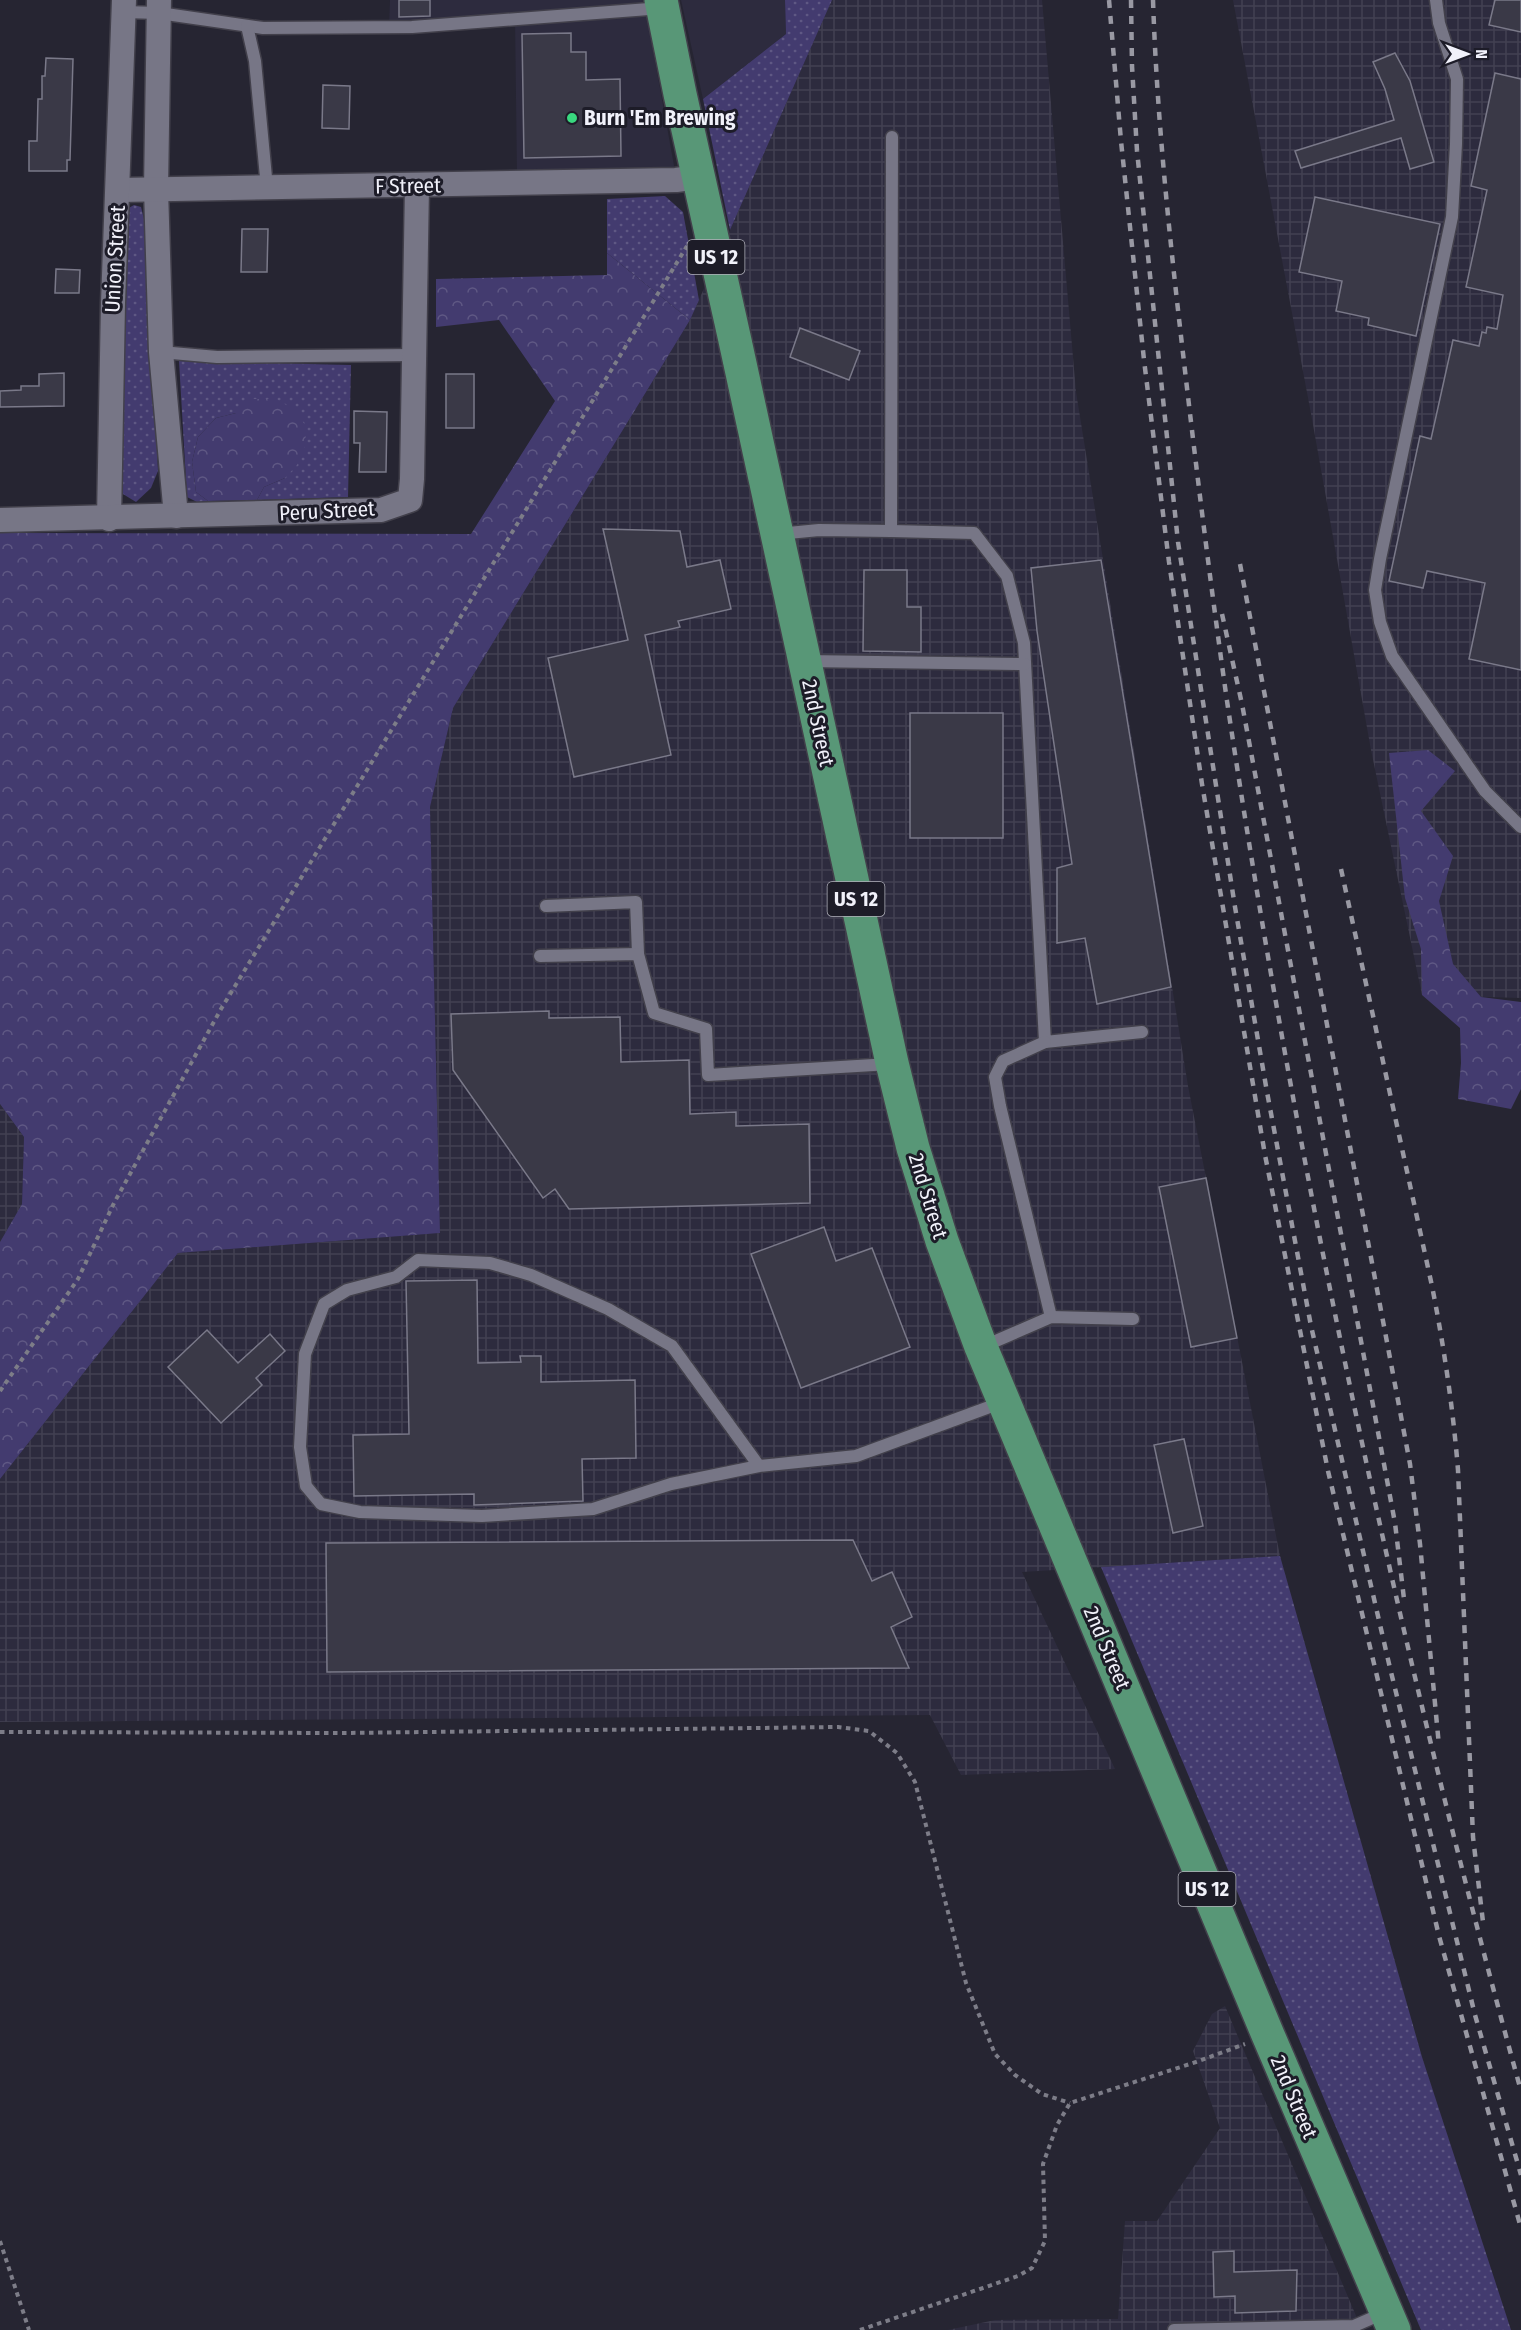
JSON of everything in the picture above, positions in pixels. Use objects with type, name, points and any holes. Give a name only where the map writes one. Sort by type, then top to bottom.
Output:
[{"type":"main road","name":"2nd Street","points":[[662,4],[892,1064],[942,1241],[981,1347],[1390,2321]]},
{"type":"street","name":"Union Street","points":[[109,519],[113,303],[119,190],[124,6]]},
{"type":"street","name":"Union Street","points":[[159,6],[156,189],[161,352],[176,516]]},
{"type":"street","name":"F Street","points":[[119,190],[417,186],[676,180],[698,177]]},
{"type":"street","name":"Peru Street","points":[[0,520],[109,519],[381,510],[410,500],[417,186]]},
{"type":"lane","points":[[1436,0],[1439,23],[1456,79],[1456,144],[1452,217],[1375,590],[1380,622],[1392,656],[1485,791],[1521,827]]},
{"type":"lane","points":[[124,6],[159,6],[263,28],[412,27],[662,4]]},
{"type":"lane","points":[[247,26],[255,61],[267,188]]},
{"type":"lane","points":[[891,531],[892,137]]},
{"type":"lane","points":[[161,352],[217,357],[414,356]]},
{"type":"lane","points":[[777,534],[819,530],[974,533],[1008,576],[1024,643],[1045,1042]]},
{"type":"lane","points":[[804,661],[1025,664]]},
{"type":"lane","points":[[546,906],[636,903],[639,954],[654,1013],[706,1029],[708,1075],[892,1064]]},
{"type":"lane","points":[[540,956],[639,954]]},
{"type":"lane","points":[[1052,1317],[1000,1106],[995,1077],[1003,1061],[1045,1042],[1142,1032]]},
{"type":"lane","points":[[759,1466],[672,1346],[608,1309],[531,1275],[490,1263],[417,1260],[396,1277],[347,1290],[324,1304],[305,1354],[300,1447],[306,1486],[321,1504],[360,1512],[482,1516],[593,1509],[671,1484],[759,1466],[855,1456],[1005,1402]]},
{"type":"lane","points":[[981,1347],[1052,1317],[1133,1319]]},
{"type":"lane","points":[[1174,2330],[1354,2326],[1390,2321]]},
{"type":"path","points":[[0,1391],[78,1279],[114,1203],[221,1009],[706,214]]},
{"type":"path","points":[[0,1732],[344,1733],[838,1727],[869,1731],[897,1753],[915,1782],[966,1983],[995,2054],[1015,2076],[1042,2094],[1070,2103],[1196,2062],[1268,2035]]},
{"type":"path","points":[[860,2330],[1018,2276],[1032,2268],[1045,2241],[1043,2164],[1057,2125],[1070,2103]]},
{"type":"path","points":[[0,2241],[29,2330]]},
{"type":"shaded area","points":[[390,0],[644,0],[675,171],[517,177],[515,19],[389,27]]},
{"type":"shaded area","points":[[681,0],[785,0],[786,34],[703,99]]},
{"type":"shaded area","points":[[832,0],[1042,0],[1076,392],[1188,1086],[1280,1556],[1022,1572],[1115,1769],[961,1775],[930,1715],[0,1722],[0,1479],[178,1253],[440,1233],[430,807],[453,708],[690,320]]},
{"type":"shaded area","points":[[1233,0],[1521,0],[1521,998],[1422,995],[1371,750],[1312,419]]},
{"type":"shaded area","points":[[0,1104],[24,1137],[22,1204],[0,1242]]},
{"type":"shaded area","points":[[1225,2006],[1362,2330],[948,2330],[995,2320],[1118,2319],[1125,2221],[1157,2221],[1220,2128],[1193,2051],[1212,2014]]},
{"type":"green space","points":[[785,0],[832,0],[730,230],[703,99],[786,34]]},
{"type":"green space","points":[[665,196],[683,212],[699,300],[690,320],[607,253],[607,199]]},
{"type":"green space","points":[[134,205],[141,207],[146,227],[158,471],[151,488],[136,502],[118,491],[127,209]]},
{"type":"green space","points":[[607,253],[690,320],[453,708],[430,807],[440,1233],[178,1253],[0,1479],[0,1242],[22,1204],[24,1137],[0,1104],[0,533],[471,534],[555,401],[499,320],[436,327],[436,279],[607,275]]},
{"type":"green space","points":[[179,361],[351,365],[348,497],[257,500],[264,487],[285,478],[236,413],[216,418],[198,437],[192,462],[196,492],[208,501],[197,502],[187,497]]},
{"type":"green space","points":[[251,399],[276,399],[295,410],[305,425],[306,444],[297,465],[285,478],[264,487],[257,500],[208,501],[196,492],[192,462],[198,437],[216,418],[236,413]]},
{"type":"green space","points":[[1428,750],[1455,771],[1421,811],[1453,856],[1439,901],[1453,964],[1481,997],[1521,1002],[1521,1089],[1511,1109],[1458,1099],[1461,1063],[1460,1028],[1422,995],[1421,949],[1405,898],[1389,753]]},
{"type":"green space","points":[[1280,1556],[1422,2057],[1511,2330],[1421,2330],[1101,1567]]},
{"type":"building","points":[[399,0],[430,0],[430,16],[399,17]]},
{"type":"building","points":[[1495,0],[1521,0],[1521,32],[1489,25]]},
{"type":"building","name":"Burn 'Em Brewing","points":[[571,33],[571,52],[586,52],[586,80],[620,79],[621,156],[524,158],[522,34]]},
{"type":"building","points":[[1395,53],[1410,81],[1434,162],[1410,169],[1401,138],[1301,168],[1295,151],[1394,120],[1385,89],[1373,62]]},
{"type":"building","points":[[46,58],[73,59],[70,160],[67,160],[67,171],[29,171],[29,141],[37,141],[38,99],[42,99],[42,76],[45,76]]},
{"type":"building","points":[[1495,73],[1521,79],[1521,670],[1469,659],[1485,583],[1427,571],[1423,588],[1389,581],[1420,436],[1431,439],[1453,340],[1479,346],[1482,332],[1486,333],[1487,327],[1497,329],[1503,295],[1466,287],[1487,190],[1471,186]]},
{"type":"building","points":[[323,85],[350,86],[349,129],[322,128]]},
{"type":"building","points":[[1315,197],[1440,224],[1416,336],[1368,325],[1369,318],[1336,311],[1342,281],[1299,272]]},
{"type":"building","points":[[242,229],[268,229],[267,272],[241,272]]},
{"type":"building","points":[[56,269],[80,270],[79,293],[55,293]]},
{"type":"building","points":[[800,328],[860,351],[849,380],[790,357]]},
{"type":"building","points":[[64,373],[64,406],[0,407],[0,391],[21,390],[21,386],[39,386],[39,374]]},
{"type":"building","points":[[446,374],[474,374],[474,428],[446,428]]},
{"type":"building","points":[[354,411],[387,412],[386,472],[359,472],[360,443],[354,443]]},
{"type":"building","points":[[603,529],[680,531],[687,567],[720,560],[731,609],[678,621],[680,627],[645,635],[671,755],[574,777],[548,658],[628,640]]},
{"type":"building","points":[[1101,560],[1171,987],[1097,1004],[1085,938],[1057,943],[1057,868],[1072,864],[1037,631],[1031,568]]},
{"type":"building","points":[[864,570],[907,570],[907,607],[921,607],[921,652],[863,651]]},
{"type":"building","points":[[910,713],[1003,713],[1003,838],[910,838]]},
{"type":"building","points":[[549,1011],[549,1018],[620,1017],[621,1062],[689,1060],[690,1114],[736,1112],[736,1126],[809,1124],[810,1203],[569,1209],[555,1189],[543,1198],[453,1070],[451,1014]]},
{"type":"building","points":[[1206,1178],[1237,1338],[1191,1347],[1159,1187]]},
{"type":"building","points":[[824,1227],[836,1261],[872,1248],[910,1347],[801,1388],[751,1254]]},
{"type":"building","points":[[477,1280],[478,1363],[521,1362],[520,1356],[541,1356],[541,1382],[635,1380],[636,1458],[582,1459],[583,1501],[474,1505],[474,1494],[354,1496],[353,1435],[409,1434],[406,1281]]},
{"type":"building","points":[[207,1330],[238,1363],[270,1334],[285,1351],[256,1378],[262,1385],[221,1423],[168,1367]]},
{"type":"building","points":[[1184,1439],[1203,1526],[1173,1533],[1154,1445]]},
{"type":"building","points":[[853,1540],[872,1581],[892,1572],[912,1617],[891,1627],[909,1668],[327,1672],[326,1543]]},
{"type":"building","points":[[1234,2251],[1234,2272],[1297,2270],[1296,2311],[1235,2313],[1235,2296],[1214,2297],[1213,2252]]},
{"type":"railway","points":[[1109,0],[1144,360],[1169,562],[1202,784],[1265,1155],[1328,1471],[1439,1936],[1521,2228]]},
{"type":"railway","points":[[1131,0],[1137,151],[1178,542],[1235,907],[1267,1092],[1311,1326],[1390,1668],[1475,2015],[1521,2175]]},
{"type":"railway","points":[[1153,0],[1169,227],[1204,532],[1227,701],[1285,1052],[1353,1400],[1391,1574],[1475,1919],[1521,2091]]},
{"type":"railway","points":[[1240,564],[1410,1464],[1439,1746]]},
{"type":"railway","points":[[1222,614],[1242,704],[1395,1523],[1404,1599]]},
{"type":"railway","points":[[1341,869],[1432,1286],[1451,1401],[1458,1470],[1473,1837],[1483,1922]]},
{"type":"place","name":"Burn 'Em Brewing","points":[[572,118]]}]
